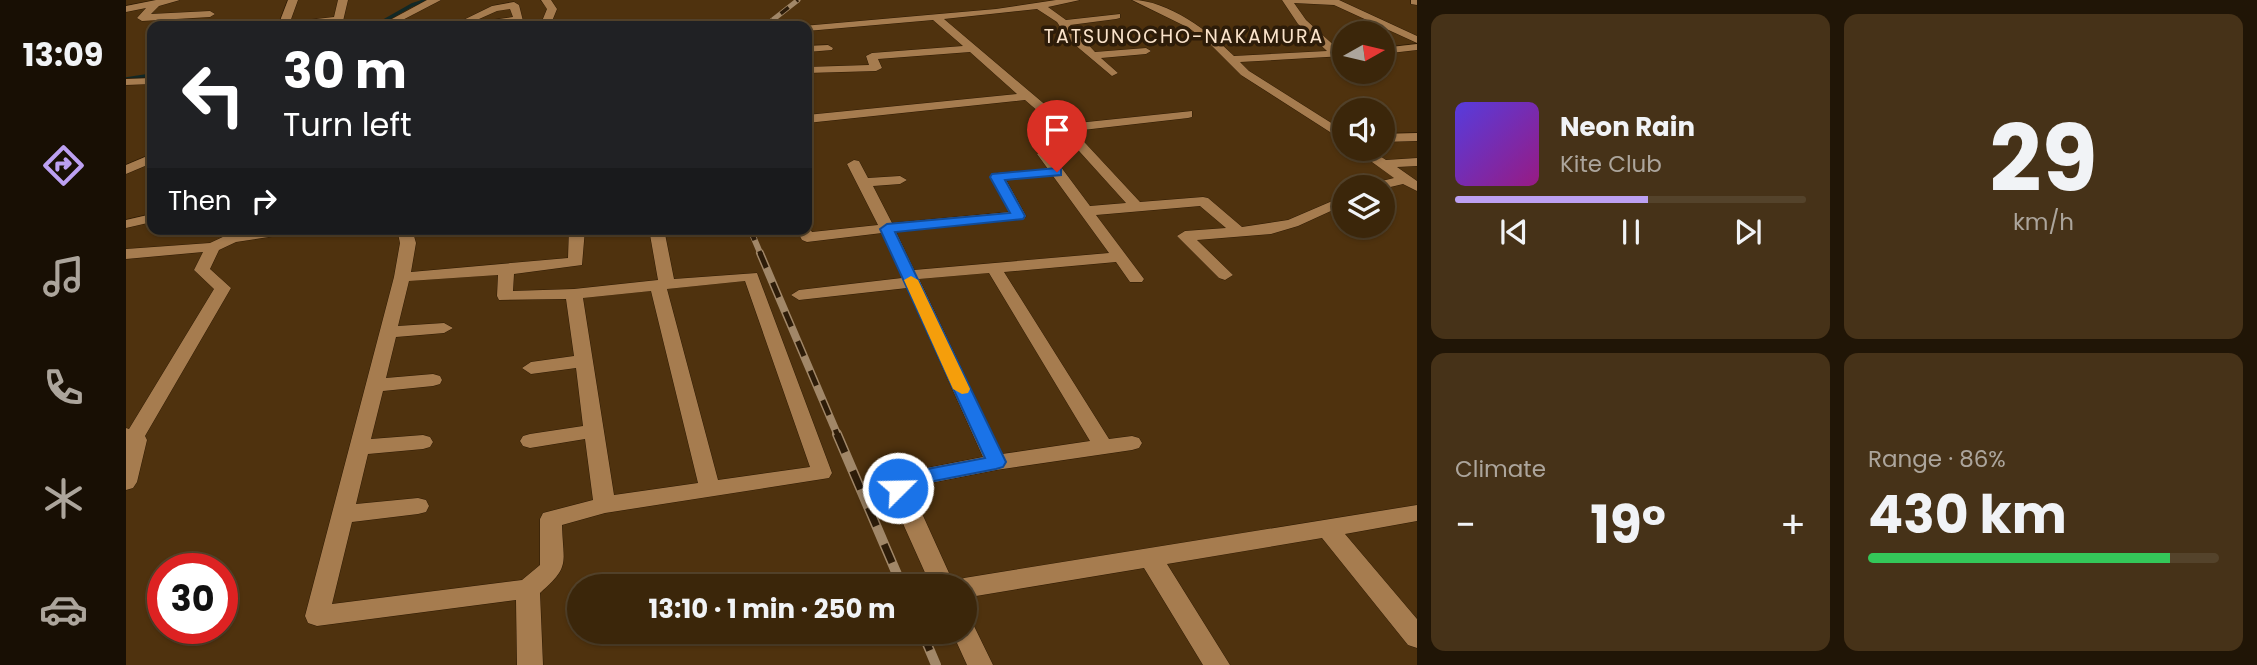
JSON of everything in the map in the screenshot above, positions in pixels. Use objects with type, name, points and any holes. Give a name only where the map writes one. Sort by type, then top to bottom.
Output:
[{"type":"street","points":[[126,9],[175,0]]},
{"type":"street","points":[[286,21],[293,0]]},
{"type":"street","points":[[323,21],[339,19],[343,0]]},
{"type":"street","points":[[393,21],[436,0]]},
{"type":"street","points":[[546,0],[552,9],[547,21]]},
{"type":"street","points":[[812,28],[936,18],[1075,0]]},
{"type":"street","points":[[1137,0],[1193,26],[1245,73],[1332,129]]},
{"type":"street","points":[[1287,0],[1303,22],[1332,46]]},
{"type":"street","points":[[1293,0],[1341,2],[1416,41]]},
{"type":"street","points":[[156,4],[142,18],[210,14]]},
{"type":"street","points":[[467,21],[495,8],[514,5],[519,19],[506,21]]},
{"type":"street","points":[[1039,6],[1063,23],[1072,37],[1112,73]]},
{"type":"street","points":[[1063,23],[1116,16]]},
{"type":"street","points":[[936,18],[1065,128],[1137,207]]},
{"type":"street","points":[[1395,47],[1416,41]]},
{"type":"street","points":[[812,49],[828,47]]},
{"type":"street","points":[[812,70],[876,68],[872,56],[972,48]]},
{"type":"street","points":[[1092,55],[1146,51]]},
{"type":"street","points":[[1232,59],[1332,53]]},
{"type":"street","points":[[126,82],[147,81]]},
{"type":"street","points":[[812,118],[1028,96]]},
{"type":"street","points":[[1065,128],[1188,114]]},
{"type":"street","points":[[1395,137],[1417,136]]},
{"type":"street","points":[[1044,154],[1136,278]]},
{"type":"street","points":[[128,168],[147,161]]},
{"type":"street","points":[[1379,161],[1411,183]]},
{"type":"street","points":[[1384,164],[1417,162]]},
{"type":"street","points":[[854,164],[996,462]]},
{"type":"street","points":[[806,235],[1018,216],[997,177],[1057,172]]},
{"type":"street","points":[[864,183],[900,180]]},
{"type":"street","points":[[1086,211],[1203,201],[1239,232]]},
{"type":"street","points":[[1225,275],[1185,236],[1271,229],[1293,223],[1332,205]]},
{"type":"street","points":[[126,224],[147,219]]},
{"type":"street","points":[[126,254],[213,247],[232,237],[246,235]]},
{"type":"street","points":[[406,235],[408,243],[402,277],[317,616],[528,589],[551,569],[551,519],[605,505],[822,473],[751,276],[574,294],[505,296],[506,270]]},
{"type":"street","points":[[402,277],[576,262],[577,235]]},
{"type":"street","points":[[657,235],[662,285],[710,489]]},
{"type":"street","points":[[126,482],[136,440],[130,437],[223,288],[202,270],[213,247]]},
{"type":"street","points":[[799,295],[994,268],[1120,257]]},
{"type":"street","points":[[994,268],[1104,447]]},
{"type":"street","points":[[574,294],[605,505]]},
{"type":"street","points":[[389,332],[444,328]]},
{"type":"street","points":[[531,368],[584,361]]},
{"type":"street","points":[[375,385],[433,380]]},
{"type":"street","points":[[530,441],[594,431]]},
{"type":"street","points":[[360,447],[423,442]]},
{"type":"street","points":[[937,574],[898,488],[903,480],[996,462],[1132,443]]},
{"type":"street","points":[[343,514],[418,506]]},
{"type":"street","points":[[977,586],[1417,513]]},
{"type":"street","points":[[1327,528],[1417,637]]},
{"type":"street","points":[[1150,557],[1217,665]]},
{"type":"street","points":[[528,589],[530,665]]},
{"type":"street","points":[[970,644],[980,665]]},
{"type":"waterway","points":[[384,21],[427,0]]},
{"type":"waterway","points":[[126,79],[147,76]]},
{"type":"railway","points":[[771,21],[798,0]]},
{"type":"railway","points":[[753,235],[761,255]]},
{"type":"railway","points":[[760,253],[838,436]]},
{"type":"railway","points":[[837,434],[897,574]]},
{"type":"railway","points":[[927,644],[936,665]]},
{"type":"slow traffic","points":[[911,280],[962,389]]},
{"type":"district","name":"TATSUNOCHO-NAKAMURA","points":[[1184,36]]},
{"type":"route","points":[[898,488],[903,480],[996,462],[887,229],[1018,216],[997,177],[1057,172]]}]
